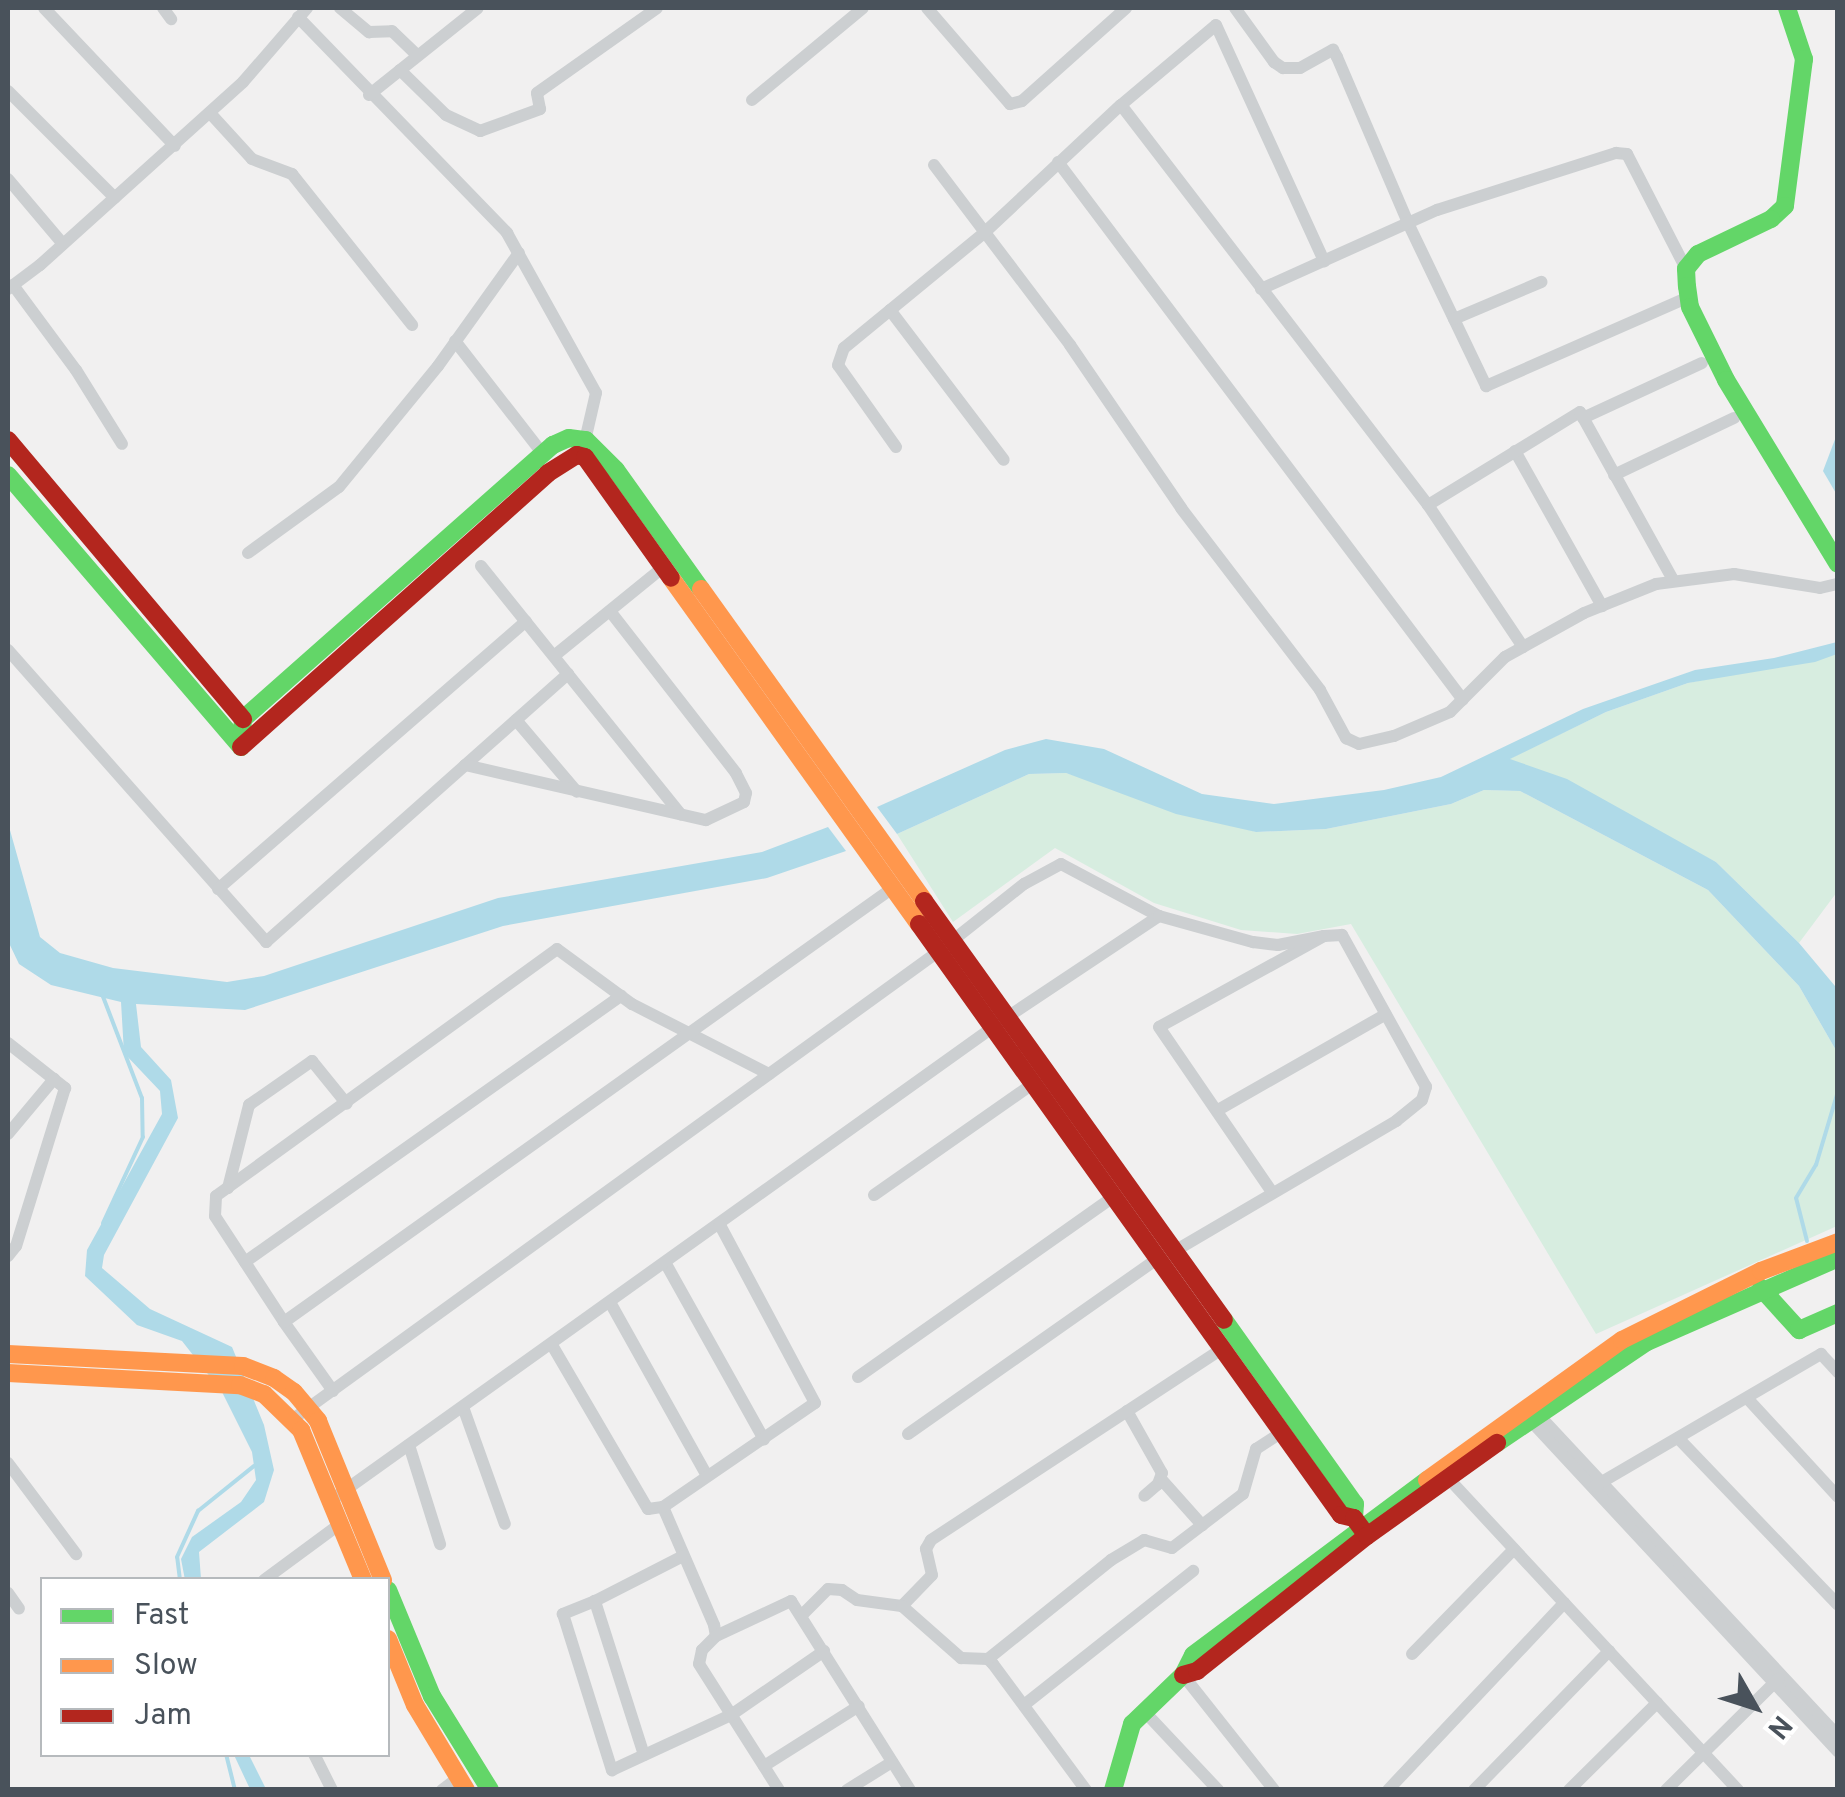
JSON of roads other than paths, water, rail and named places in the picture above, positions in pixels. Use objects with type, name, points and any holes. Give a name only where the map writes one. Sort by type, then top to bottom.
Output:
[{"type":"street","points":[[44,8],[174,146]]},
{"type":"street","points":[[340,8],[369,32],[392,31],[416,54]]},
{"type":"street","points":[[370,96],[416,54],[478,8]]},
{"type":"street","points":[[400,70],[446,115],[480,130],[540,109],[537,93],[657,8]]},
{"type":"street","points":[[752,100],[863,8]]},
{"type":"street","points":[[928,8],[1010,104],[1022,101],[1126,8]]},
{"type":"street","points":[[1235,8],[1283,68],[1300,68],[1333,50],[1408,223],[1486,386],[1688,297]]},
{"type":"street","points":[[1686,269],[1698,254],[1771,219],[1785,206],[1804,59],[1787,8]]},
{"type":"street","points":[[122,444],[76,370],[10,287],[243,82],[302,12],[370,96],[507,232],[596,393],[583,448],[548,473],[241,747]]},
{"type":"street","points":[[896,447],[838,365],[844,348],[984,233],[1121,105],[1216,25],[1324,261]]},
{"type":"street","points":[[8,91],[114,198]]},
{"type":"street","points":[[1121,105],[1428,505],[1523,648]]},
{"type":"street","points":[[210,113],[252,159],[292,174],[412,325]]},
{"type":"street","points":[[1261,289],[1408,223],[1529,177],[1616,153],[1627,154],[1686,269],[1688,297],[1726,380],[1838,564]]},
{"type":"street","points":[[1058,162],[1463,700]]},
{"type":"street","points":[[934,164],[1070,345],[1182,508],[1320,690],[1346,738],[1359,744],[1394,736],[1450,712],[1496,664],[1523,648],[1602,606],[1673,580],[1734,574],[1820,588],[1838,584]]},
{"type":"street","points":[[8,178],[63,244]]},
{"type":"street","points":[[248,553],[339,487],[519,254]]},
{"type":"street","points":[[1454,319],[1541,282]]},
{"type":"street","points":[[890,310],[1004,460]]},
{"type":"street","points":[[455,341],[543,454]]},
{"type":"street","points":[[1583,418],[1702,364]]},
{"type":"street","points":[[1428,505],[1580,412],[1673,580]]},
{"type":"street","points":[[1614,475],[1734,418]]},
{"type":"street","points":[[243,719],[543,454],[570,438],[616,470],[855,818],[1167,1254],[1229,1344],[1282,1432],[1341,1515],[1360,1527]]},
{"type":"street","points":[[8,440],[243,719],[241,747]]},
{"type":"street","points":[[583,448],[855,818],[894,888],[946,946]]},
{"type":"street","points":[[1515,452],[1602,606]]},
{"type":"street","points":[[8,476],[241,747]]},
{"type":"street","points":[[554,656],[666,565]]},
{"type":"street","points":[[481,566],[682,815]]},
{"type":"street","points":[[465,765],[706,820],[738,809],[746,794],[736,773],[610,611]]},
{"type":"street","points":[[218,889],[526,621]]},
{"type":"street","points":[[8,650],[266,942],[568,674]]},
{"type":"street","points":[[516,720],[577,792]]},
{"type":"street","points":[[301,1414],[946,946],[1024,884],[1061,864],[1159,916],[1253,942],[1278,944],[1342,935],[1426,1088],[1422,1100],[1396,1121],[1167,1254],[908,1434]]},
{"type":"street","points":[[284,1322],[894,888]]},
{"type":"street","points":[[338,1495],[1000,1023],[1159,916]]},
{"type":"street","points":[[1272,1192],[1159,1027],[1324,936]]},
{"type":"street","points":[[333,1391],[245,1262],[212,1206],[216,1196],[557,950],[620,996],[686,1036],[769,1074]]},
{"type":"street","points":[[245,1262],[620,996]]},
{"type":"street","points":[[1218,1110],[1386,1014]]},
{"type":"street","points":[[1000,1023],[1034,1083],[1115,1196],[1167,1254]]},
{"type":"street","points":[[8,1256],[16,1246],[65,1088],[9,1046]]},
{"type":"street","points":[[228,1188],[250,1105],[312,1061],[347,1104]]},
{"type":"street","points":[[8,1134],[54,1079]]},
{"type":"street","points":[[874,1196],[1034,1083]]},
{"type":"street","points":[[858,1376],[1115,1196]]},
{"type":"street","points":[[552,1345],[648,1509],[662,1507],[807,1412],[815,1398],[720,1225]]},
{"type":"street","points":[[1113,1790],[1132,1724],[1183,1675],[1193,1655],[1360,1527],[1622,1340],[1761,1271],[1838,1242]]},
{"type":"street","points":[[1360,1527],[1449,1479],[1533,1416],[1648,1342],[1761,1288],[1838,1258]]},
{"type":"street","points":[[666,1264],[764,1439]]},
{"type":"street","points":[[1761,1288],[1799,1330],[1838,1312]]},
{"type":"street","points":[[611,1304],[707,1476]]},
{"type":"street","points":[[1229,1344],[1355,1504],[1360,1527]]},
{"type":"street","points":[[902,1606],[932,1576],[926,1549],[931,1540],[1229,1344]]},
{"type":"street","points":[[8,1354],[254,1369],[284,1384],[381,1577]]},
{"type":"street","points":[[1597,1485],[1821,1354],[1838,1372]]},
{"type":"street","points":[[8,1372],[256,1390],[301,1414]]},
{"type":"street","points":[[1746,1398],[1838,1497]]},
{"type":"street","points":[[463,1407],[505,1524]]},
{"type":"street","points":[[1127,1411],[1159,1465],[1161,1479],[1202,1525]]},
{"type":"street","points":[[1533,1416],[1778,1679],[1838,1751]]},
{"type":"street","points":[[801,1616],[828,1589],[842,1590],[857,1600],[902,1606],[961,1658],[988,1659],[1111,1560],[1144,1540],[1172,1548],[1243,1494],[1256,1449],[1282,1432]]},
{"type":"street","points":[[1678,1438],[1838,1606]]},
{"type":"street","points":[[409,1445],[440,1544]]},
{"type":"street","points":[[8,1462],[76,1554]]},
{"type":"street","points":[[1144,1496],[1161,1479]]},
{"type":"street","points":[[1449,1479],[1738,1790]]},
{"type":"street","points":[[338,1495],[340,1524],[362,1577]]},
{"type":"street","points":[[662,1507],[716,1636]]},
{"type":"street","points":[[268,1577],[340,1524]]},
{"type":"street","points":[[1412,1654],[1514,1549]]},
{"type":"street","points":[[682,1557],[563,1614],[609,1767],[616,1770],[730,1715],[824,1651]]},
{"type":"street","points":[[1024,1705],[1193,1572]]},
{"type":"street","points":[[8,1593],[20,1608]]},
{"type":"street","points":[[390,1595],[432,1696],[490,1790]]},
{"type":"street","points":[[595,1600],[644,1755]]},
{"type":"street","points":[[779,1790],[698,1664],[702,1650],[716,1636],[792,1602],[910,1790]]},
{"type":"street","points":[[1394,1788],[1564,1603]]},
{"type":"street","points":[[390,1644],[415,1705],[462,1783],[442,1790]]},
{"type":"street","points":[[1474,1790],[1609,1651]]},
{"type":"street","points":[[988,1659],[1086,1790]]},
{"type":"street","points":[[1183,1675],[1274,1790]]},
{"type":"street","points":[[1778,1679],[1838,1736]]},
{"type":"street","points":[[1666,1790],[1778,1679]]},
{"type":"street","points":[[1569,1790],[1657,1703]]},
{"type":"street","points":[[764,1766],[859,1706]]},
{"type":"street","points":[[1143,1710],[1218,1790]]},
{"type":"street","points":[[316,1757],[332,1790]]},
{"type":"street","points":[[848,1790],[892,1762]]},
{"type":"water","points":[[1837,434],[1838,495],[1823,471]]},
{"type":"water","points":[[1837,642],[1837,654],[1815,662],[1688,683],[1606,712],[1510,759],[1567,779],[1716,862],[1799,943],[1835,986],[1837,1052],[1799,986],[1708,890],[1520,791],[1484,790],[1451,804],[1326,829],[1256,832],[1176,814],[1066,773],[1029,774],[897,834],[877,807],[1005,750],[1046,739],[1104,749],[1202,794],[1274,804],[1384,790],[1441,777],[1583,709],[1695,670],[1774,658]]},
{"type":"water","points":[[8,823],[40,937],[60,953],[113,968],[227,982],[264,976],[498,898],[762,852],[828,827],[846,851],[767,878],[503,926],[245,1010],[136,1004],[141,1047],[171,1080],[178,1118],[104,1255],[102,1268],[150,1309],[232,1347],[264,1425],[274,1470],[264,1502],[199,1552],[201,1577],[184,1577],[181,1559],[192,1537],[241,1502],[256,1480],[252,1452],[222,1392],[182,1341],[137,1325],[85,1276],[87,1250],[162,1114],[160,1091],[124,1053],[121,1002],[51,985],[19,964],[8,941]]},
{"type":"water","points":[[235,1757],[250,1757],[266,1789],[250,1789]]},
{"type":"waterway","points":[[102,994],[142,1098],[143,1137],[103,1223]]},
{"type":"waterway","points":[[1807,1241],[1796,1198],[1816,1165],[1838,1091]]},
{"type":"waterway","points":[[180,1577],[177,1557],[198,1511],[254,1466]]},
{"type":"waterway","points":[[227,1757],[235,1790]]}]
